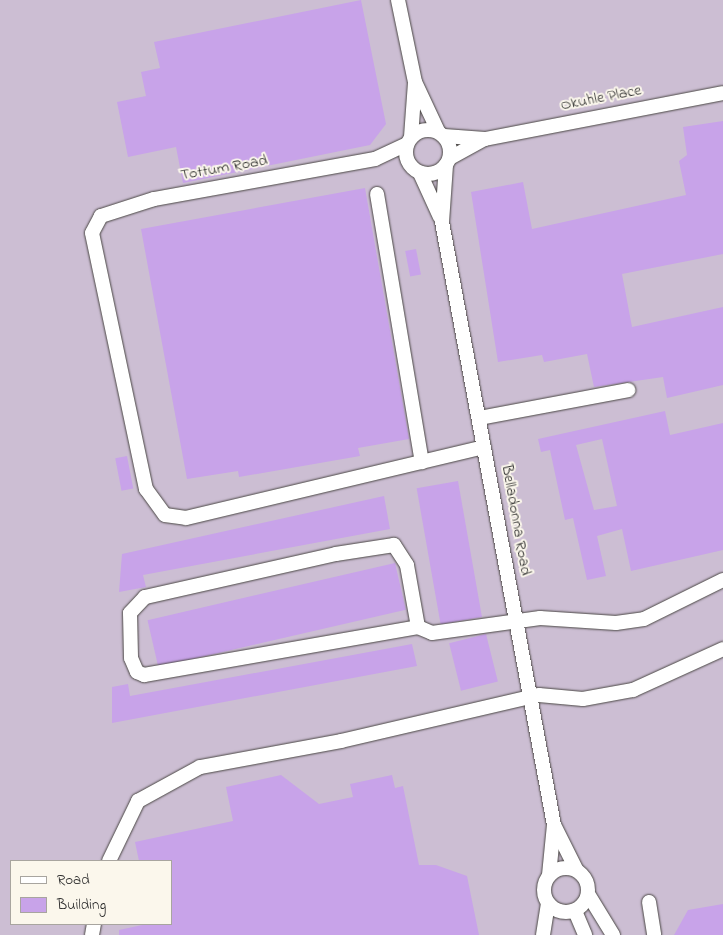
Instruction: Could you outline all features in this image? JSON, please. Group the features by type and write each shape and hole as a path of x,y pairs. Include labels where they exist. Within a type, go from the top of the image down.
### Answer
{"street":[{"name":"Belladonna Road","path":"398,0 415,82 441,134 448,161 442,222 554,825 576,869 586,880 588,894 613,935"},
{"name":"Belladonna Road","path":"415,82 409,141 414,169 442,222"},
{"name":"Okuhle Place","path":"441,134 485,139 723,93"},
{"path":"409,141 423,130 441,134"},
{"name":"Okuhle Place","path":"448,161 485,139"},
{"name":"Tottum Road","path":"409,141 375,159 119,207 101,216 92,233 146,489 165,515 186,518 422,462"},
{"name":"Tottum Road","path":"375,159 414,169"},
{"path":"414,169 434,173 448,161"},
{"path":"376,194 422,462 484,447"},
{"path":"479,418 628,390"},
{"path":"418,627 407,566 394,545 150,595 136,603 130,613 131,658 137,672 152,674 418,627 432,633 516,621 644,619 723,580"},
{"path":"109,860 138,801 200,767 341,741 530,696 583,699 633,690 723,649"},
{"name":"Belladonna Road","path":"543,935 548,903 544,889 549,875 554,825"},
{"path":"549,875 561,868 576,869"},
{"path":"574,911 588,894"},
{"path":"649,902 654,935"},
{"path":"548,903 560,911 574,911"},
{"path":"574,911 585,935"}],"shaded area":[{"path":"0,0 723,0 723,935 0,935"}],"building":[{"path":"361,0 386,124 370,145 183,183 176,147 128,157 117,102 146,96 141,72 160,68 154,42"},
{"path":"723,121 723,254 622,274 632,327 723,307 723,385 667,398 663,377 594,387 587,354 544,362 542,355 498,362 471,192 523,182 532,229 686,195 679,161 687,155 683,127"},
{"path":"365,188 409,439 358,448 360,456 239,477 238,471 187,479 141,229"},
{"path":"416,249 421,275 410,277 405,251"},
{"path":"665,411 670,435 723,423 723,550 631,571 622,529 597,536 606,576 587,580 573,518 565,520 550,450 541,452 538,439","holes":["602,439 617,506 594,510 576,445"]},
{"path":"127,456 133,488 122,491 115,458"},
{"path":"458,481 482,617 441,624 417,488"},
{"path":"384,496 390,529 143,575 146,587 119,592 122,554"},
{"path":"395,563 406,610 158,667 148,620"},
{"path":"486,634 498,682 461,691 449,643"},
{"path":"412,644 417,666 112,723 112,687 128,684 130,696"},
{"path":"281,775 319,804 353,797 350,784 392,775 395,788 403,786 419,865 436,865 467,876 479,935 119,935 119,930 142,925 172,925 172,860 139,860 135,842 233,821 226,787"},
{"path":"723,904 723,935 674,935 688,910"}]}
